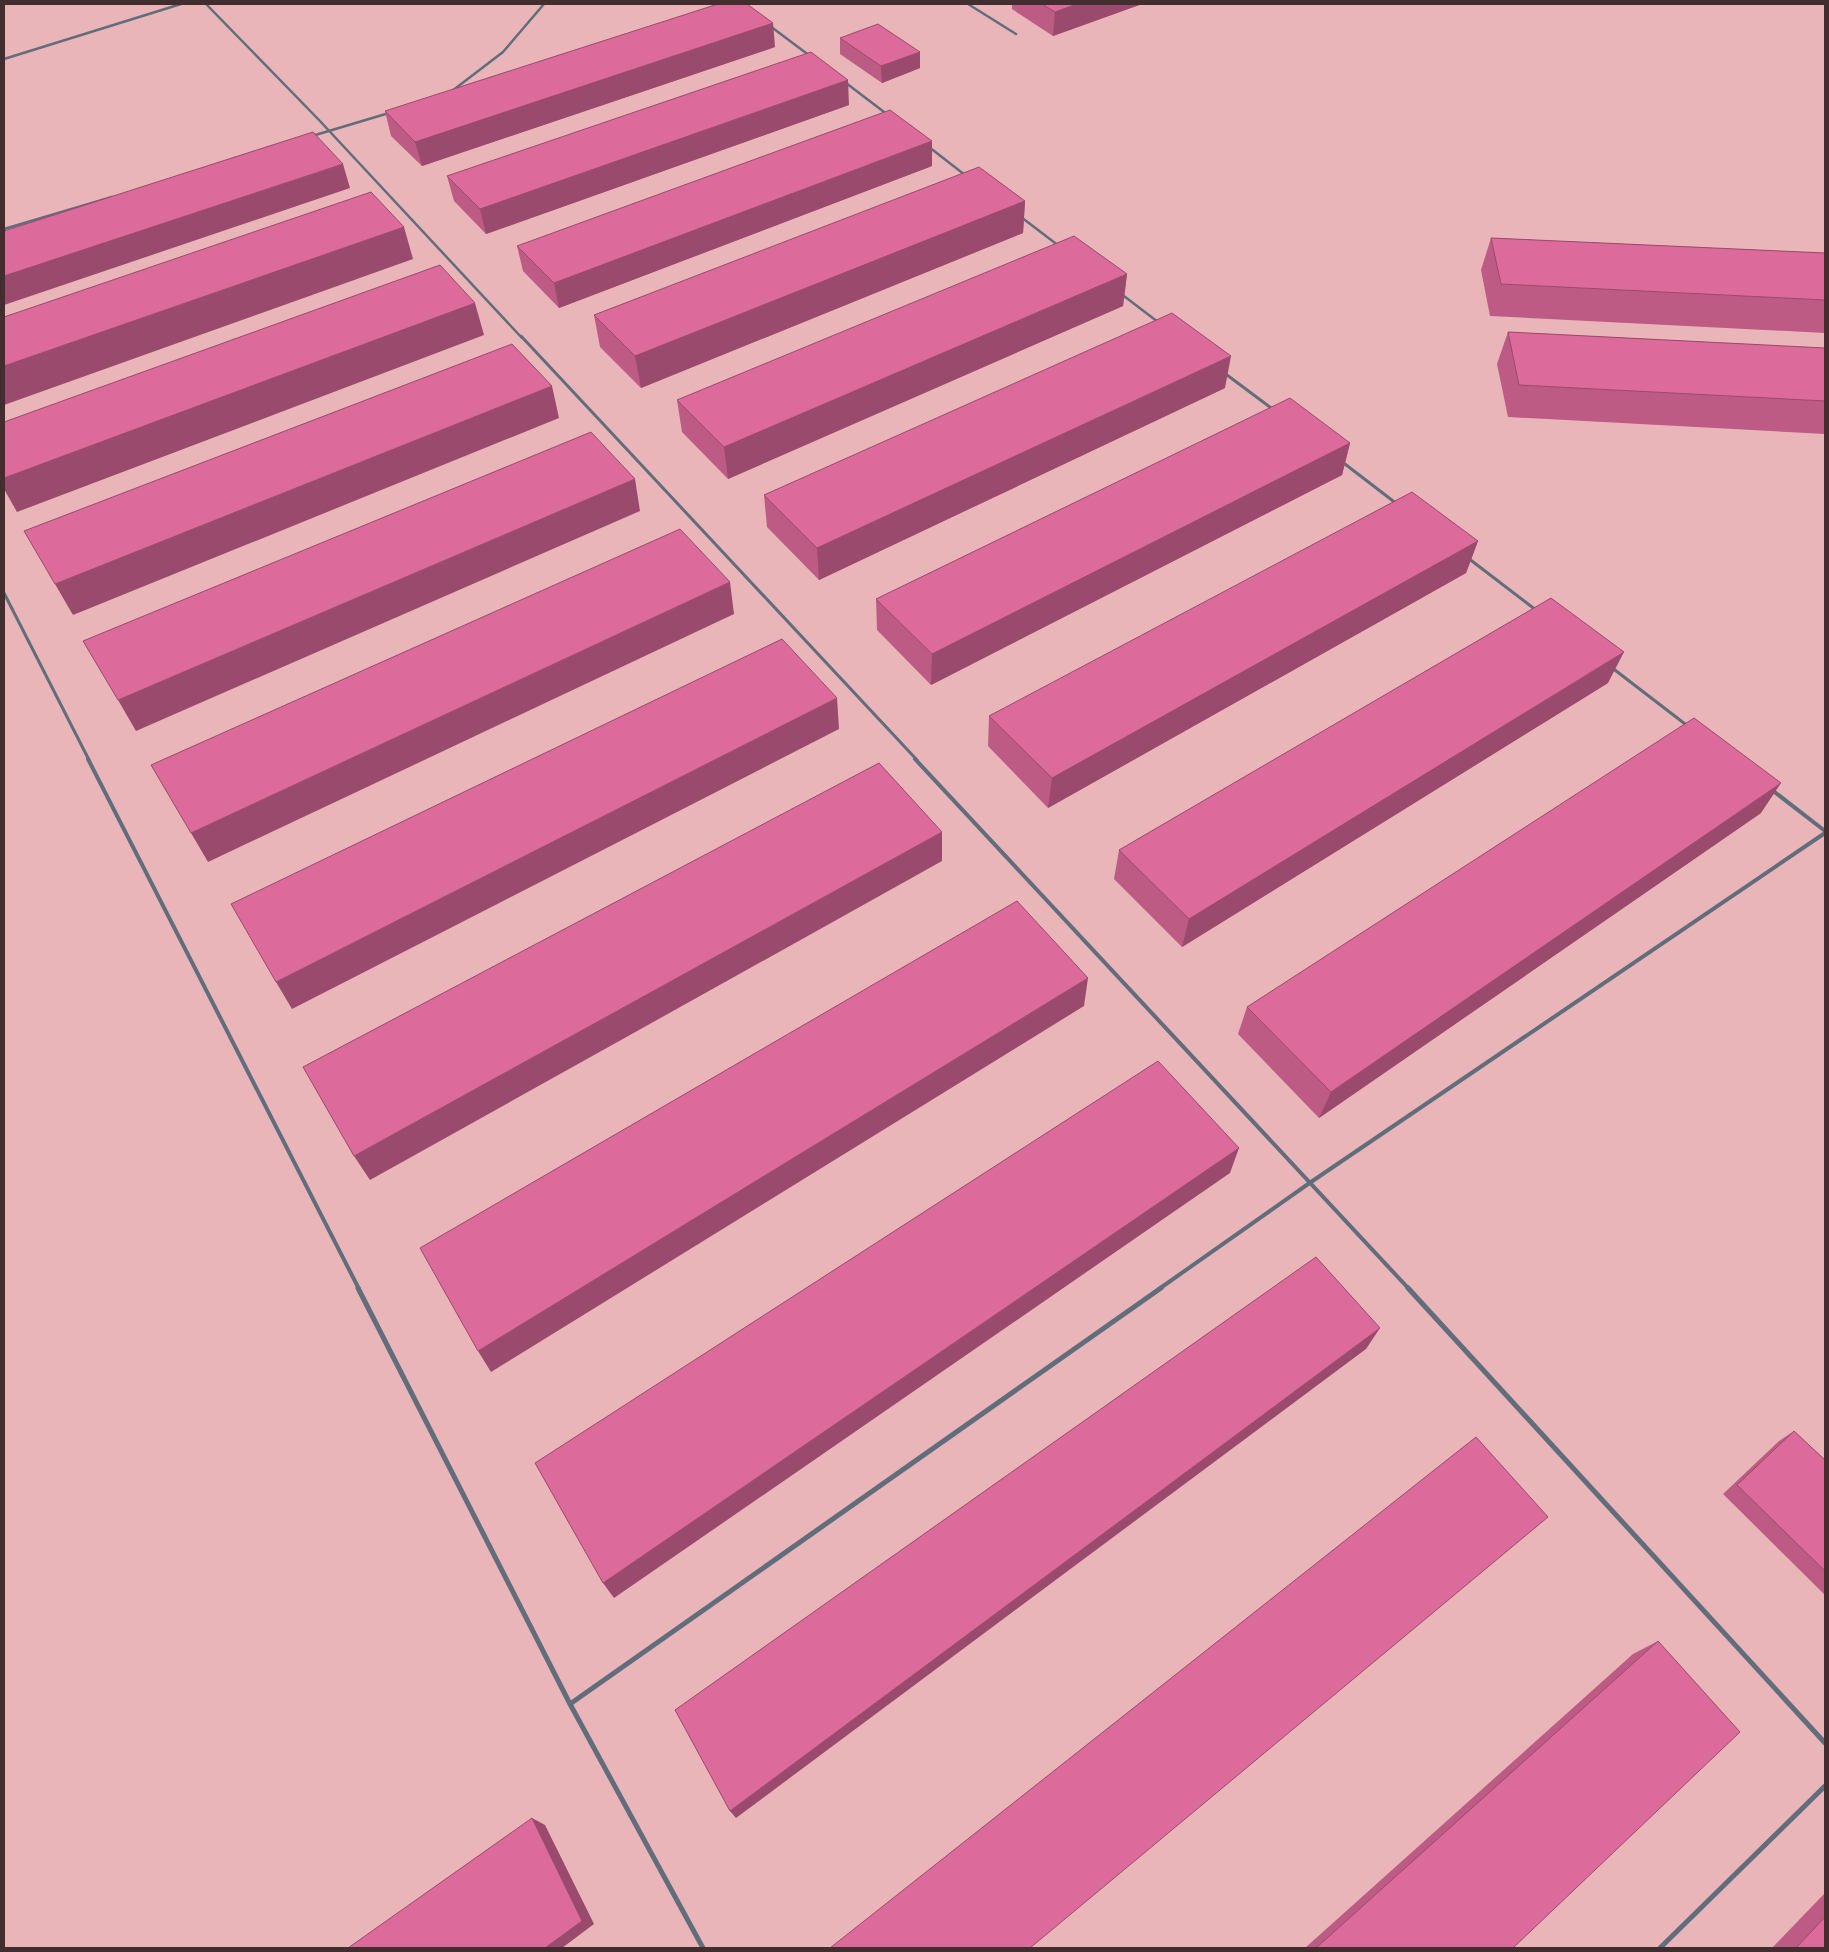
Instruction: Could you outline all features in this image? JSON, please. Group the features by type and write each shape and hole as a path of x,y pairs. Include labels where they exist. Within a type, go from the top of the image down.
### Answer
{"lane":[{"path":"4,59 181,4"},
{"path":"206,4 329,131 1312,1182 1825,1743"},
{"path":"456,93 446,96 503,52 544,4"},
{"path":"968,4 1016,34"},
{"path":"766,22 814,59"},
{"path":"845,83 893,119"},
{"path":"310,137 392,112"},
{"path":"924,143 972,179"},
{"path":"4,229 119,195"},
{"path":"1019,216 1066,252"},
{"path":"1114,288 1161,324"},
{"path":"1217,366 1280,415"},
{"path":"1335,457 1398,505"},
{"path":"1462,553 1541,614"},
{"path":"4,592 570,1704 704,1948"},
{"path":"1604,662 1691,728"},
{"path":"570,1704 1312,1182 1825,832 1770,789"},
{"path":"1660,1948 1825,1786"}],"building":[{"path":"718,4 747,4 773,23 415,142 385,111"},
{"path":"1042,4 1077,4 1055,12"},
{"path":"878,24 920,52 881,66 840,38"},
{"path":"811,52 848,80 480,209 447,176"},
{"path":"890,110 932,141 554,283 517,246"},
{"path":"313,132 343,164 4,276 4,231"},
{"path":"979,167 1025,201 635,356 594,315"},
{"path":"371,192 404,227 4,366 4,317"},
{"path":"1074,236 1127,274 724,447 677,400"},
{"path":"1491,238 1825,253 1825,300 1501,284"},
{"path":"440,265 475,303 4,478 4,422"},
{"path":"1172,313 1231,356 817,548 764,495"},
{"path":"1508,332 1825,348 1825,401 1519,385"},
{"path":"512,344 552,386 55,584 24,531"},
{"path":"1290,398 1350,443 932,654 876,599"},
{"path":"591,432 635,479 118,700 83,641"},
{"path":"1412,492 1478,541 1052,778 989,716"},
{"path":"680,529 730,582 191,833 151,765"},
{"path":"1551,598 1624,652 1189,919 1119,850"},
{"path":"782,639 837,698 276,982 231,904"},
{"path":"1694,718 1781,783 1331,1092 1247,1007"},
{"path":"879,763 942,832 354,1156 303,1067"},
{"path":"1017,901 1088,978 478,1351 420,1248"},
{"path":"1158,1061 1239,1148 603,1583 535,1463"},
{"path":"1316,1257 1380,1328 730,1811 675,1710"},
{"path":"1794,1431 1825,1460 1825,1571 1737,1485"},
{"path":"1476,1437 1548,1517 1030,1948 830,1948"},
{"path":"1658,1641 1740,1732 1513,1948 1316,1948"},
{"path":"532,1818 582,1921 545,1948 348,1948"},
{"path":"1825,1917 1825,1948 1796,1948"}]}
